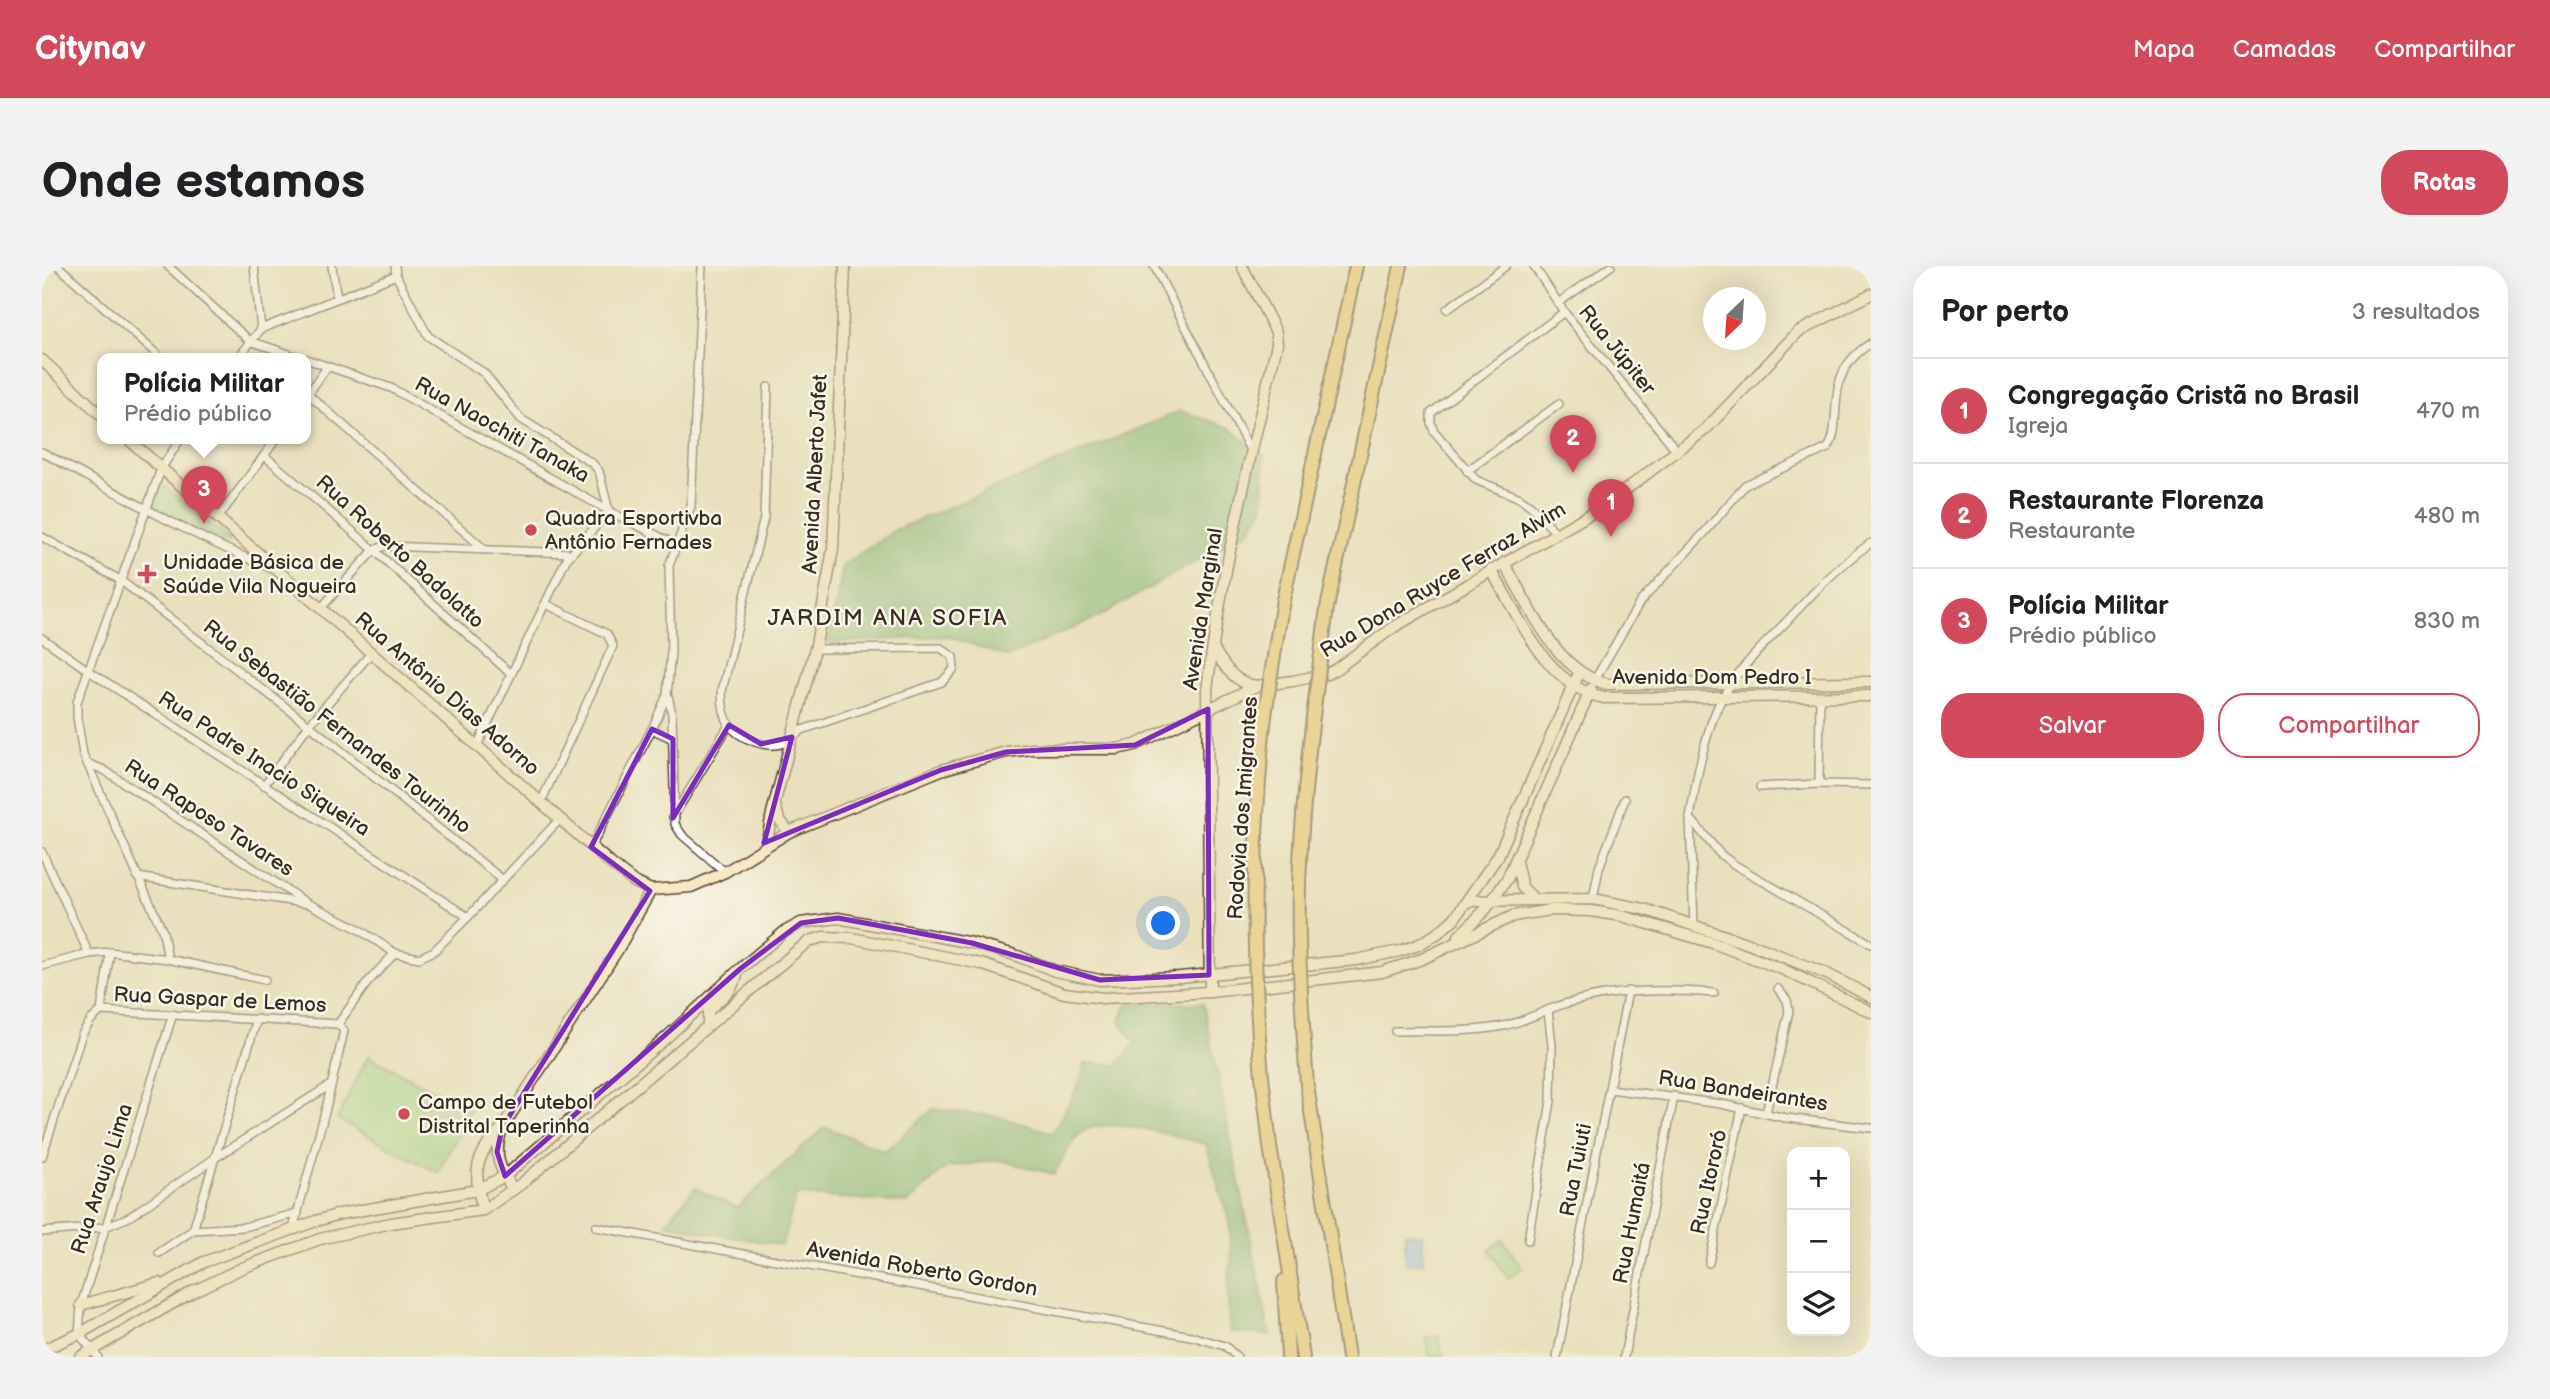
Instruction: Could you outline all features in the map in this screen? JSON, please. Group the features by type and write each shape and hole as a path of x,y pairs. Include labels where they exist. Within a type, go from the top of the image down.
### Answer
{"highway":[{"name":"Rodovia dos Imigrantes","path":"1303,1357 1262,1076 1254,988 1256,861 1263,733 1283,600 1356,266"},
{"path":"1348,1357 1307,1086 1301,990 1300,864 1310,739 1326,608 1401,266"},
{"path":"1279,1204 1288,1357"}],"main road":[{"name":"Avenida Alberto Jafet","path":"765,846 815,649 833,549 845,266"},
{"name":"Avenida Marginal","path":"1210,992 1207,690 1212,648 1251,453 1277,344 1276,332 1242,266"},
{"name":"Rua Dona Ruyce Ferraz Alvim","path":"651,890 691,887 724,872 789,832 940,770 1033,749 1117,749 1135,745 1256,686 1293,681 1336,670 1394,627 1604,506 1706,429 1798,332 1871,294"},
{"path":"42,360 97,410"},
{"name":"Rua Antônio Dias Adorno","path":"133,444 591,847 634,882 651,890"},
{"name":"Avenida Dom Pedro I","path":"1504,563 1558,653 1579,673 1594,681 1607,684 1871,682"},
{"name":"Avenida Dom Pedro I","path":"1491,570 1544,658 1573,686 1588,695 1604,698 1871,696"},
{"path":"1212,648 1233,677 1243,684 1256,686"},
{"path":"42,1350 79,1334 205,1262 340,1214 477,1190 505,1176 667,1037 740,969 793,927 819,919 838,918 972,943 1003,950 1074,976 1105,980 1209,975 1356,960 1418,945 1454,919 1498,856 1579,673"},
{"path":"1448,946 1473,924 1493,901 1516,860 1594,681"},
{"path":"775,804 779,819 789,832"},
{"path":"1516,860 1520,881 1534,898"},
{"path":"483,1210 477,1190 477,1170 486,1144 502,1128 617,951 651,890"},
{"path":"1469,901 1593,899 1644,909 1791,959 1871,997"},
{"path":"80,1357 96,1354 226,1275 309,1242 391,1223 483,1210 513,1190 799,949 810,941 823,937 852,938 981,964 1050,989 1082,997 1103,998 1210,992 1382,972 1413,963 1513,916 1551,910 1591,911 1622,916 1710,942 1782,969 1871,1012"},
{"path":"981,964 1004,964 1034,977 1039,974 1040,965"},
{"path":"708,1024 708,1011 730,990 740,969"},
{"path":"1050,989 1048,980 1053,976 1094,983 1105,980"},
{"path":"502,1128 496,1146 505,1176 513,1190"},
{"path":"453,1194 477,1170 489,1162 500,1162"},
{"path":"82,1305 173,1280"}],"street":[{"path":"58,266 155,353"},
{"path":"168,266 250,341"},
{"path":"254,266 261,329"},
{"path":"332,266 337,298"},
{"path":"591,847 667,695 671,652 668,580 671,557 691,506 702,266"},
{"path":"1154,266 1251,453"},
{"path":"1447,309 1506,266"},
{"name":"Rua Júpiter","path":"1534,266 1564,312 1678,452"},
{"path":"1558,303 1611,266"},
{"path":"242,353 261,329 396,270 428,336 484,373 521,419 592,463 599,471 609,511 572,553 561,570 477,746"},
{"path":"1557,534 1520,498 1476,480 1430,424 1431,414 1564,312"},
{"name":"Rua Naochiti Tanaka","path":"250,341 285,353"},
{"path":"1594,681 1640,602 1745,485 1828,448 1833,438 1841,373 1846,365 1871,343"},
{"name":"Rua Naochiti Tanaka","path":"311,362 391,388 609,511 676,545"},
{"path":"311,390 327,367"},
{"path":"768,387 764,517 722,691 724,714 729,725 761,744 783,743 802,730 942,682 953,673 954,664 950,653 941,648 815,649"},
{"path":"311,399 485,550"},
{"path":"1467,471 1559,404"},
{"path":"168,959 163,932 83,754 77,717 78,702 145,508 160,469 177,444"},
{"path":"218,518 273,444"},
{"path":"42,452 145,508 276,570"},
{"name":"Rua Roberto Badolatto","path":"265,456 511,674"},
{"name":"Rua Sebastião Fernandes Tourinho","path":"42,537 120,580 309,725 503,880"},
{"path":"1694,926 1690,818 1705,743 1723,697 1751,658 1828,578 1871,543"},
{"path":"229,549 246,544"},
{"path":"320,609 374,550 395,546 572,553"},
{"path":"541,802 613,646 607,634 546,604"},
{"name":"Rua Padre Inacio Siqueira","path":"42,638 468,917"},
{"path":"264,785 309,725 372,652"},
{"path":"667,695 672,714 673,817 682,835 724,872"},
{"path":"1819,784 1820,696"},
{"path":"673,817 729,725"},
{"path":"652,729 673,739"},
{"name":"Rua Raposo Tavares","path":"89,764 104,770 309,904"},
{"path":"1760,787 1871,785"},
{"path":"1593,899 1599,868 1625,799"},
{"path":"1690,818 1713,847 1735,865 1871,944"},
{"path":"137,877 309,904 355,928 394,953 411,957 427,956 468,917 560,819"},
{"path":"42,852 89,954"},
{"path":"42,966 89,954 110,952 168,959 265,980"},
{"name":"Rua Gaspar de Lemos","path":"42,1157 82,1034 101,1011 110,952"},
{"path":"293,1229 344,1031 338,1024 368,982 394,953"},
{"path":"1766,1113 1789,1011 1787,1000 1778,989"},
{"path":"1395,1031 1495,1028 1515,1024 1548,1010 1604,994 1629,990 1714,993"},
{"name":"Rua Tuiuti","path":"1557,1357 1629,990"},
{"path":"1528,1240 1552,1094 1552,1045 1548,1010"},
{"name":"Rua Gaspar de Lemos","path":"101,1011 338,1024"},
{"name":"Rua Araujo Lima","path":"79,1334 82,1305 173,1014"},
{"path":"193,1230 257,1019"},
{"path":"42,1232 105,1227 129,1217 215,1158 332,1084"},
{"name":"Rua Bandeirantes","path":"1609,1089 1674,1096 1786,1118 1871,1128"},
{"name":"Rua Humaitá","path":"1624,1357 1674,1096"},
{"name":"Rua Itororó","path":"1709,1263 1742,1108"},
{"path":"159,1253 193,1230 244,1227 298,1213"},
{"name":"Avenida Roberto Gordon","path":"596,1227 1191,1336 1225,1346 1237,1357"},
{"path":"79,1334 96,1354"}],"highlighted area":[{"path":"1208,709 1209,975 1100,980 972,943 838,918 801,923 740,969 505,1176 497,1152 502,1128 650,891 591,847 652,729 673,739 673,818 729,725 761,744 792,737 764,843 941,770 1006,752 1135,745"}],"green space":[{"path":"1180,411 1228,427 1264,455 1264,507 1249,531 1100,616 1008,657 948,636 829,643 843,565 897,529"},
{"path":"161,487 165,487 231,540 228,543 158,510 155,497"},
{"path":"1203,1003 1270,1335 1229,1332 1228,1289 1232,1252 1229,1221 1206,1144 1161,1132 1124,1126 1093,1127 1078,1136 1054,1174 999,1160 947,1167 908,1203 796,1195 782,1245 666,1223 695,1188 737,1208 825,1127 885,1151 933,1109 996,1116 1053,1133 1079,1084 1085,1063 1117,1065 1135,1044 1120,1021 1127,1004"},
{"name":"Campo de Futebol Distrital Taperinha","path":"368,1056 471,1110 438,1173 337,1119"},
{"path":"1503,1240 1522,1268 1508,1278 1489,1250"},
{"path":"1439,1336 1443,1357 1429,1357 1426,1338"}],"water":[{"path":"1405,1233 1423,1234 1423,1263 1405,1263"}],"place":[{"name":"Restaurante Florenza","path":"1573,473"},
{"name":"Polícia Militar","path":"204,524"},
{"name":"Quadra Esportivba Antônio Fernades","path":"531,530"},
{"name":"Congregação Cristã no Brasil","path":"1611,537"},
{"name":"Unidade Básica de Saúde Vila Nogueira","path":"147,574"},
{"name":"Campo de Futebol Distrital Taperinha","path":"404,1114"}],"district":[{"name":"JARDIM ANA SOFIA","path":"888,618"}]}
